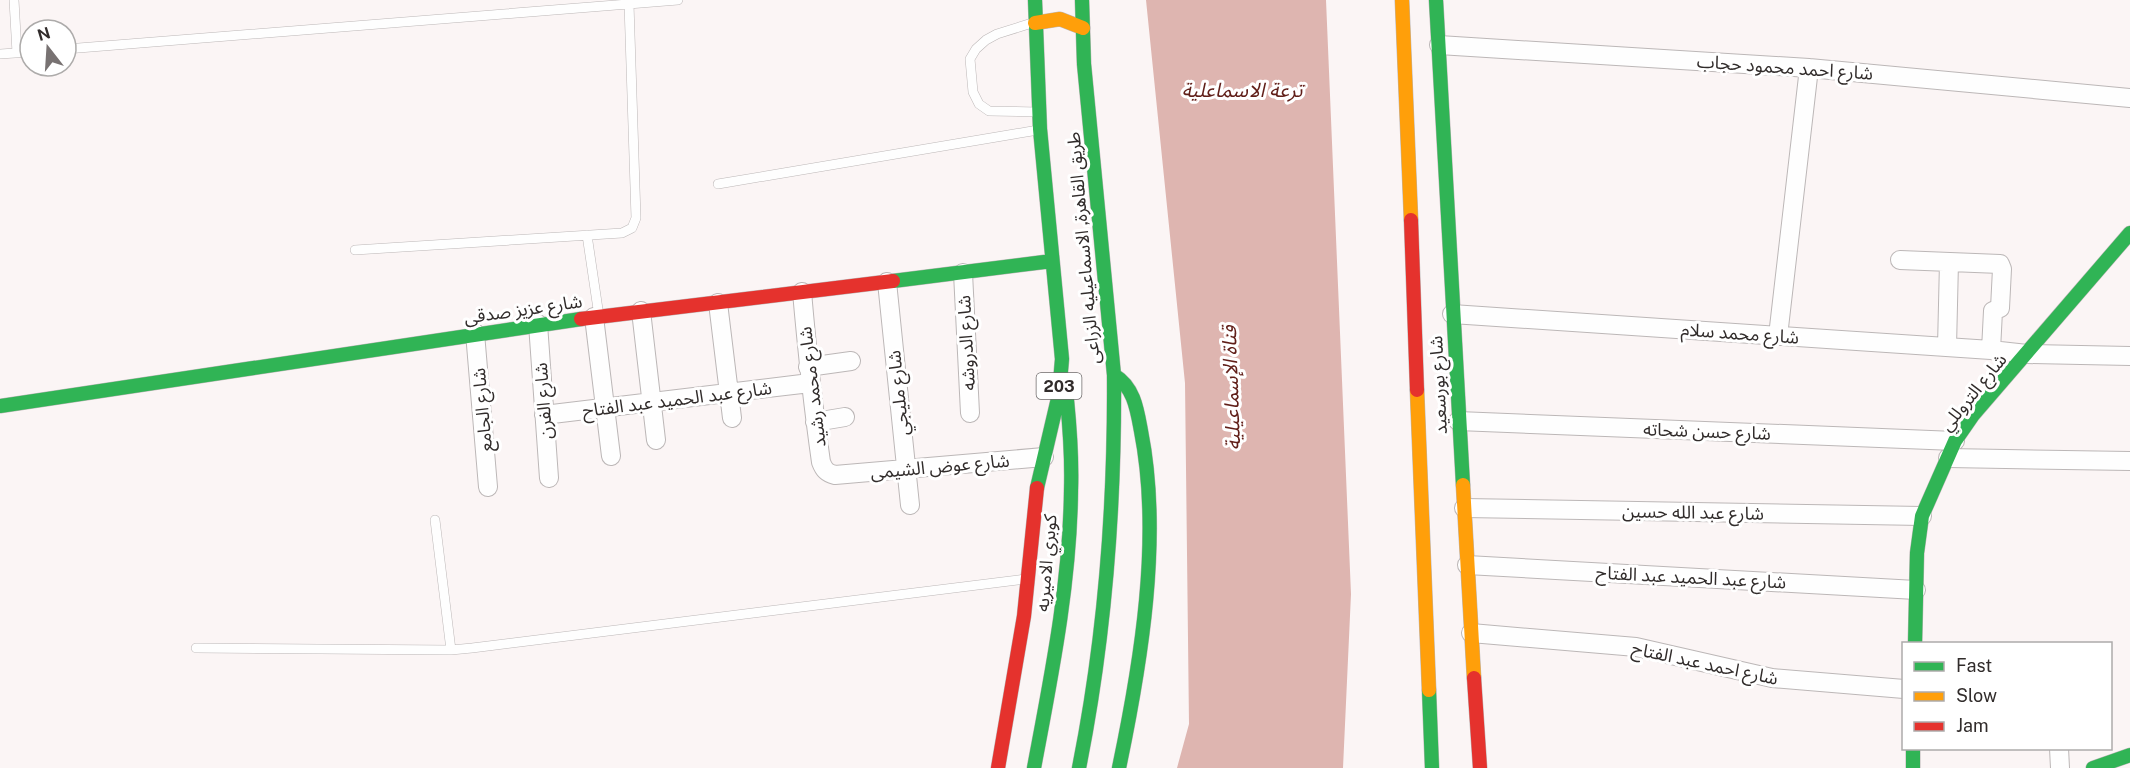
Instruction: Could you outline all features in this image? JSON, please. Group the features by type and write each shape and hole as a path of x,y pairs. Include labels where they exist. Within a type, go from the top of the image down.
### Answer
{"main road":[{"name":"طريق القاهرة, الاسماعيليه الزراعى","path":"998,768 1015,678 1038,483 1059,394 1062,359 1040,129 1035,0"},
{"name":"طريق القاهرة, الاسماعيليه الزراعى","path":"1082,0 1084,64 1113,375 1124,382 1134,398 1147,453 1150,500 1151,524 1144,612 1130,713 1119,768"},
{"name":"شارع بورسعيد","path":"1402,0 1432,768"},
{"name":"شارع بورسعيد","path":"1436,0 1458,421 1480,768"},
{"path":"1035,23 1059,19 1083,28"},
{"name":"شارع التروللي","path":"1915,642 1917,554 1922,516 1951,449 1973,415 2130,233"},
{"name":"شارع عزيز صدقى","path":"0,406 538,324 1052,261"},
{"name":"كوبري الاميريه","path":"1035,768 1054,658 1065,574 1071,459 1062,359"},
{"path":"1079,768 1105,619 1113,517 1113,375"},
{"path":"1912,768 1913,750"},
{"path":"2093,768 2130,755"}],"street":[{"name":"شارع احمد محمود حجاب","path":"1439,45 1809,68 2130,98"},
{"path":"1778,336 1809,68"},
{"path":"1900,260 2000,264 2002,269 2000,308 1993,311 1991,350"},
{"path":"1947,347 1949,262"},
{"name":"شارع الدروشه","path":"963,273 970,413"},
{"name":"شارع مليجي","path":"887,282 910,505"},
{"name":"شارع محمد رشيد","path":"802,292 815,422 824,469 836,475"},
{"path":"718,303 732,418"},
{"path":"641,311 656,440"},
{"name":"شارع محمد سلام","path":"1452,314 2027,354 2130,356"},
{"path":"597,317 611,456"},
{"name":"شارع الفرن","path":"538,324 549,478"},
{"name":"شارع الجامع","path":"475,333 488,487"},
{"name":"شارع عبد الحميد عبد الفتاح","path":"544,415 729,392 809,375 851,361"},
{"path":"815,422 845,417"},
{"name":"شارع حسن شحاته","path":"1458,421 2130,461"},
{"name":"شارع عوض الشيمى","path":"836,475 1044,457"},
{"name":"شارع عبد الله حسين","path":"1464,508 1922,516"},
{"name":"شارع عبد الحميد عبد الفتاح","path":"1467,565 1916,590"},
{"name":"شارع احمد عبد الفتاح","path":"1471,633 1636,646 1772,678 1902,688"},
{"path":"2059,750 2060,768"}],"lane":[{"path":"0,54 17,53 14,0"},
{"path":"78,48 678,0"},
{"path":"355,250 587,235 628,231 632,228 636,218 629,4"},
{"path":"1035,23 986,40 976,49 970,60 973,92 979,104 989,111 1039,111"},
{"path":"718,184 1040,129"},
{"path":"587,235 597,317"},
{"path":"435,520 451,650"},
{"path":"196,648 451,650 1028,579"}],"water":[{"name":"ترعة الاسماعلية","path":"1146,0 1326,0 1351,594 1343,768 1177,768 1189,724 1185,383"}],"traffic: fast":[{"path":"1035,0 1040,129 1062,359 1059,394 1037,488"},
{"path":"1079,768 1102,622 1110,524 1114,425 1114,375 1084,64 1082,0"},
{"path":"1436,0 1463,485"},
{"path":"1915,642 1917,553 1922,516 1955,441 1973,415 2130,233"},
{"path":"893,281 1052,261"},
{"path":"0,406 581,319"},
{"path":"1114,375 1126,386 1136,407 1147,472 1150,514 1149,557 1141,643 1119,768"},
{"path":"1034,768 1047,700 1067,561 1071,480 1067,400"},
{"path":"1429,690 1432,768"},
{"path":"1913,750 1913,768"},
{"path":"2093,768 2130,755"}],"traffic: slow":[{"path":"1402,0 1411,220"},
{"path":"1035,23 1060,19 1083,28"},
{"path":"1417,390 1429,690"},
{"path":"1463,485 1474,678"}],"traffic: jam":[{"path":"1411,220 1417,390"},
{"path":"581,319 893,281"},
{"path":"998,768 1024,616 1037,488"},
{"path":"1474,678 1480,768"}],"water label":[{"name":"قناة الإسماعيلية","path":"1231,388"}]}
